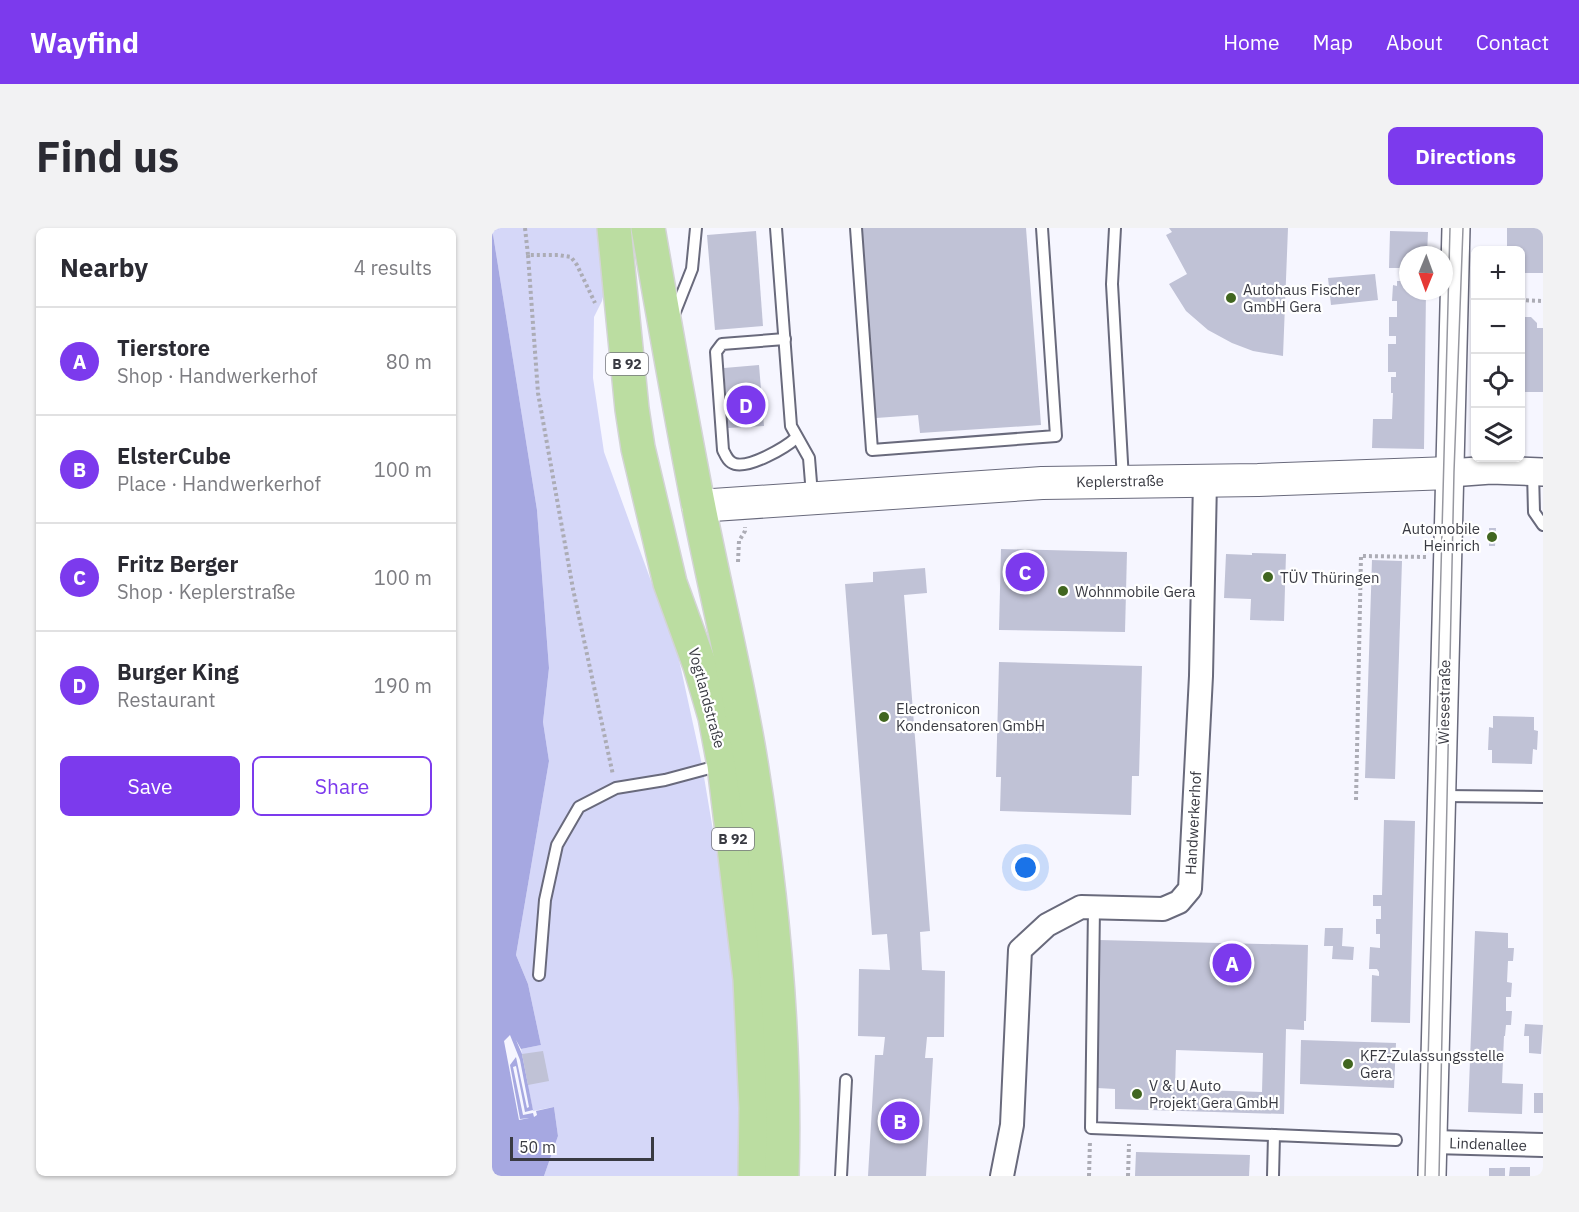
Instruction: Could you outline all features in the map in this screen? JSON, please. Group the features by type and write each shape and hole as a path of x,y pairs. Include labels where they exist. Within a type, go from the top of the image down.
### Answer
{"main road":[{"name":"Vogtlandstraße","path":"614,228 632,410 652,511 670,583 700,666 715,717 724,765 750,979 756,1108 755,1176"},
{"name":"Vogtlandstraße","path":"648,228 699,506 738,693 766,863 777,968 784,1122 782,1176"},
{"name":"Keplerstraße","path":"699,506 1031,483 1123,480 1205,481 1450,472"},
{"path":"652,511 699,506"}],"street":[{"name":"Wiesestraße","path":"1432,1176 1456,228"},
{"name":"Keplerstraße","path":"1450,472 1491,470 1538,472"},
{"name":"Handwerkerhof","path":"1002,1176 1012,1125 1020,950 1047,925 1081,907 1163,909 1179,902 1190,889 1201,676 1205,481"},
{"name":"Lindenallee","path":"1433,1142 1543,1145"}],"lane":[{"path":"666,334 692,269 696,228"},
{"path":"776,228 791,426 809,458 812,498"},
{"path":"856,228 872,450 1056,436 1042,228"},
{"path":"1114,228 1112,284 1123,480"},
{"path":"785,339 722,345 716,352 723,450 734,464 742,464 787,447 796,438"},
{"path":"1538,472 1534,512 1543,525"},
{"path":"538,975 545,900 558,845 579,807 616,788 665,780 724,765"},
{"path":"1442,796 1543,797"},
{"path":"1095,908 1086,1127 1396,1140"},
{"path":"841,1176 846,1080"},
{"path":"784,1122 791,1176"},
{"path":"1273,1176 1274,1135"}],"path":[{"path":"492,229 498,228"},
{"path":"525,228 538,393 573,589 616,788"},
{"path":"528,255 571,257 595,304"},
{"path":"1525,300 1543,301"},
{"path":"1356,800 1361,556 1448,558"},
{"path":"1086,1127 1089,1176"},
{"path":"1128,1176 1129,1144"}],"shaded area":[{"path":"492,228 602,228 605,288 602,301 594,317 593,378 604,452 678,655 702,765 722,884 737,1000 739,1176 544,1176 558,1136 554,1107 533,1111 521,1049 541,1045 528,984 516,955 549,761 543,722 549,668 537,510"}],"water":[{"path":"492,228 537,510 549,668 543,722 549,761 516,955 528,984 541,1045 521,1049 516,1040 522,1054 533,1110 525,1112 516,1066 513,1067 523,1115 533,1113 534,1117 537,1115 536,1111 554,1107 558,1136 544,1176 492,1176","holes":["510,1035 520,1060 529,1107 527,1108 516,1057 510,1065 520,1119 529,1118 519,1120 504,1041"]}],"building":[{"path":"862,228 1026,228 1041,425 920,433 918,415 876,418"},
{"name":"Autohaus Fischer GmbH Gera","path":"1169,228 1288,228 1283,356 1253,351 1232,343 1208,330 1186,311 1169,284 1187,274 1166,235 1172,232"},
{"path":"1507,228 1543,228 1543,273 1525,273 1525,246 1507,246"},
{"path":"756,231 763,326 715,330 707,235"},
{"path":"1390,231 1428,232 1427,246 1399,246 1399,268 1389,268"},
{"path":"1375,274 1378,300 1331,305 1328,278"},
{"path":"1397,281 1399,281 1399,300 1426,300 1424,449 1372,448 1373,419 1392,419 1391,377 1396,377 1396,372 1388,372 1388,344 1396,344 1396,336 1389,336 1389,317 1397,317 1397,301 1392,301 1393,285 1397,286"},
{"path":"1525,317 1531,317 1537,323 1537,328 1543,328 1543,392 1525,392"},
{"path":"759,365 764,426 728,428 724,368"},
{"name":"Automobile Heinrich","path":"1489,528 1496,528 1495,546 1489,546"},
{"name":"Wohnmobile Gera","path":"1001,549 1127,552 1125,632 999,630"},
{"name":"TÜV Thüringen","path":"1252,553 1286,554 1284,621 1250,620 1251,599 1224,598 1226,554 1252,555"},
{"path":"1372,560 1402,561 1395,779 1365,778"},
{"path":"925,568 927,593 904,595 930,931 920,932 922,970 945,971 944,1037 927,1037 925,1058 933,1058 926,1176 868,1176 875,1055 883,1055 885,1037 858,1036 859,969 890,970 887,934 872,935 845,584 873,582 873,572"},
{"path":"999,662 1142,666 1139,776 1132,776 1131,815 1000,811 1001,777 996,777"},
{"path":"1493,716 1534,717 1534,730 1538,731 1537,750 1533,749 1532,764 1492,763 1492,750 1488,750 1489,727 1493,728"},
{"path":"1384,820 1415,821 1410,1023 1371,1022 1372,975 1379,976 1379,972 1377,969 1369,969 1370,947 1380,948 1380,934 1376,934 1376,919 1381,919 1381,906 1373,906 1373,895 1382,895"},
{"path":"1325,928 1343,928 1342,946 1354,947 1353,960 1332,959 1333,946 1324,946"},
{"path":"1475,931 1508,933 1508,948 1514,948 1513,961 1508,961 1507,982 1512,983 1511,997 1506,997 1506,1011 1512,1011 1511,1025 1506,1025 1504,1036 1502,1083 1523,1084 1522,1114 1468,1112"},
{"path":"1099,940 1308,945 1304,1030 1286,1029 1284,1114 1115,1109 1115,1089 1097,1088","holes":["1176,1050 1263,1053 1262,1092 1175,1089"]},
{"path":"1525,1024 1543,1025 1541,1054 1529,1053 1529,1036 1524,1036"},
{"name":"KFZ-Zulassungsstelle Gera","path":"1301,1040 1396,1043 1394,1088 1300,1084"},
{"path":"543,1051 549,1081 528,1085 522,1054"},
{"path":"1534,1093 1543,1093 1543,1113 1534,1113"},
{"path":"1136,1152 1250,1155 1249,1176 1135,1176"},
{"path":"1510,1167 1530,1167 1530,1176 1509,1176"},
{"path":"1489,1168 1505,1168 1505,1176 1489,1176"}],"tram line":[{"path":"1425,1176 1450,228"},
{"path":"1439,1176 1454,472 1463,228"}],"place":[{"name":"Autohaus Fischer GmbH Gera","path":"1231,298"},
{"name":"Burger King","path":"746,405"},
{"name":"Automobile Heinrich","path":"1492,537"},
{"name":"Fritz Berger","path":"1025,572"},
{"name":"TÜV Thüringen","path":"1268,577"},
{"name":"Wohnmobile Gera","path":"1063,591"},
{"name":"Electronicon Kondensatoren GmbH","path":"884,717"},
{"name":"Tierstore","path":"1232,963"},
{"name":"KFZ-Zulassungsstelle Gera","path":"1348,1064"},
{"name":"V & U Auto Projekt Gera GmbH","path":"1137,1094"},
{"name":"ElsterCube","path":"900,1121"}]}
